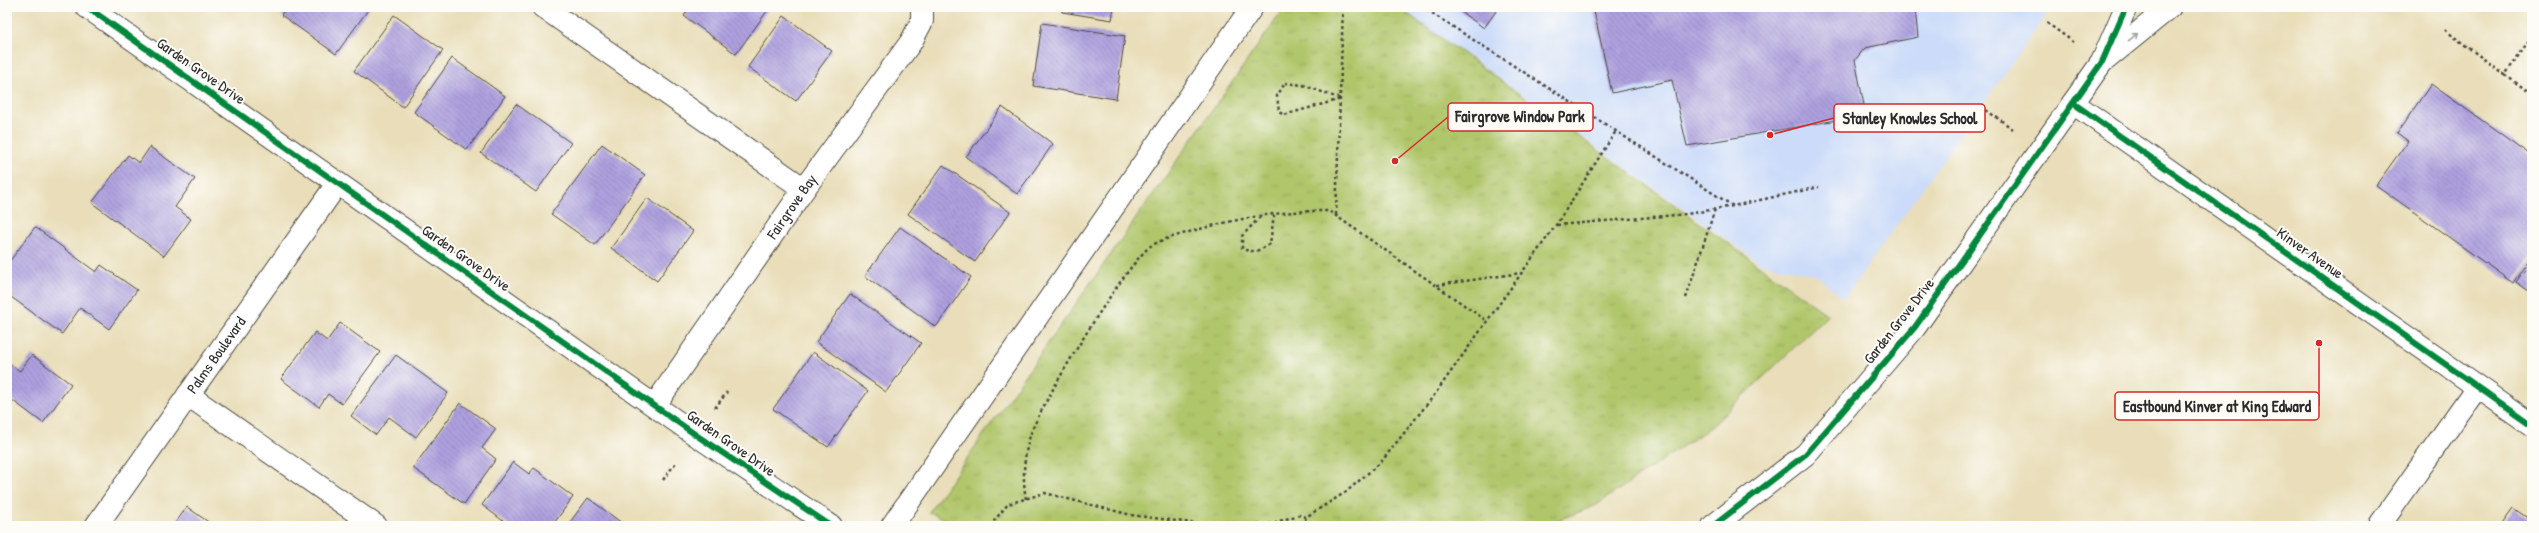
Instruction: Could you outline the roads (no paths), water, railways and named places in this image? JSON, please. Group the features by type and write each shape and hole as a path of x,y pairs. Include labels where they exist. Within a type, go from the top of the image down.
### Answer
{"street":[{"name":"Garden Grove Drive","path":"87,7 337,184 832,526"},
{"path":"543,7 804,189"},
{"name":"Fairgrove Bay","path":"655,405 804,189 911,42 922,21 922,7"},
{"path":"892,526 1252,7"},
{"path":"2102,62 2126,7"},
{"path":"2102,62 2170,7"},
{"name":"Garden Grove Drive","path":"1713,526 1806,454 1915,327 2102,62"},
{"name":"Kinver Avenue","path":"2073,103 2532,425"},
{"name":"Palms Boulevard","path":"96,526 337,184"},
{"path":"2379,526 2477,386"},
{"path":"188,395 376,526"}],"place":[{"name":"Stanley Knowles School","path":"1770,135"},
{"name":"Fairgrove Window Park","path":"1395,161"},
{"name":"Eastbound Kinver at King Edward","path":"2319,343"}]}
